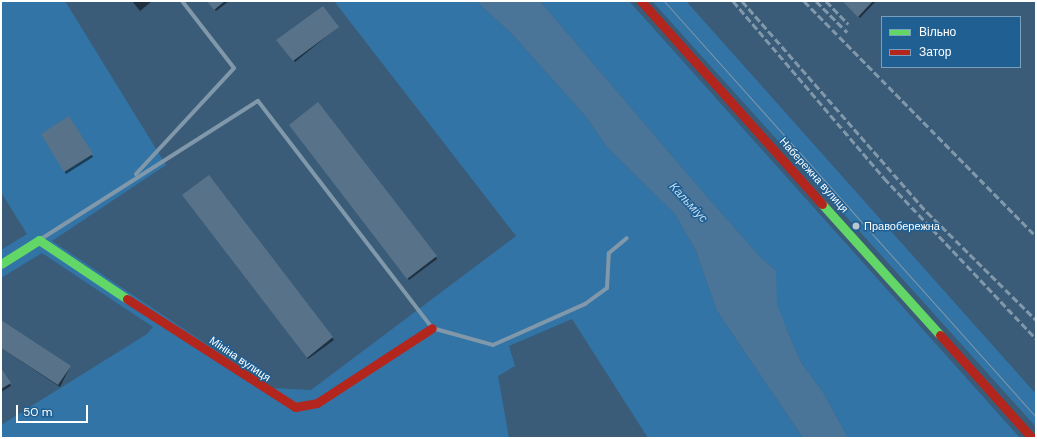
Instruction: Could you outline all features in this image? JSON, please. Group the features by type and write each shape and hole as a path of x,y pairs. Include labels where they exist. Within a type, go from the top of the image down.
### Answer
{"main road":[{"name":"Набережна вулиця","path":"641,1 1032,438"},
{"path":"1,264 39,240"},
{"name":"Мініна вулиця","path":"39,240 295,407 316,403 432,328"}],"lane":[{"path":"132,178 234,68 182,1"},
{"path":"39,240 132,178 258,101 432,328 494,344 585,304 607,288 609,253 627,238"}],"shaded area":[{"path":"1,1 65,1 166,165 52,241 272,388 311,390 516,236 334,1 476,1 512,34 587,118 607,147 675,214 696,251 717,311 803,438 648,438 572,319 509,346 515,366 498,376 509,438 1,438 1,425 147,334 153,327 42,253 1,278 1,250 27,234 1,192"},
{"path":"540,1 629,1 1020,438 848,438 823,392 802,364 787,330 776,304 776,270 762,259 696,184"},
{"path":"652,1 686,1 1036,394 1036,427"}],"water":[{"name":"Кальміус","path":"476,1 540,1 696,184 762,259 776,270 777,304 787,330 802,364 823,392 848,438 803,438 717,311 696,251 675,214 607,147 587,118 512,34"}],"building":[{"path":"207,1 225,1 214,10"},
{"path":"842,1 873,1 858,17"},
{"path":"323,6 339,27 293,61 276,40"},
{"path":"318,102 437,256 407,279 289,125"},
{"path":"69,116 93,154 64,172 41,134"},
{"path":"209,175 333,337 307,358 182,195"},
{"path":"1,320 71,366 58,385 1,348"},
{"path":"1,368 11,383 1,389"}],"tram line":[{"path":"664,1 1036,417"}],"railway":[{"path":"733,1 884,178 1036,339"},
{"path":"742,1 927,212 1036,320"},
{"path":"804,1 1036,236"},
{"path":"816,1 847,32"},
{"path":"826,1 848,24"}],"traffic: fast":[{"path":"822,204 940,335"},
{"path":"1,264 39,240 127,299"}],"traffic: jam":[{"path":"641,1 822,204"},
{"path":"127,299 295,407 317,403 432,328"},
{"path":"940,335 1032,438"}],"place":[{"name":"Правобережна","path":"856,226"}]}
